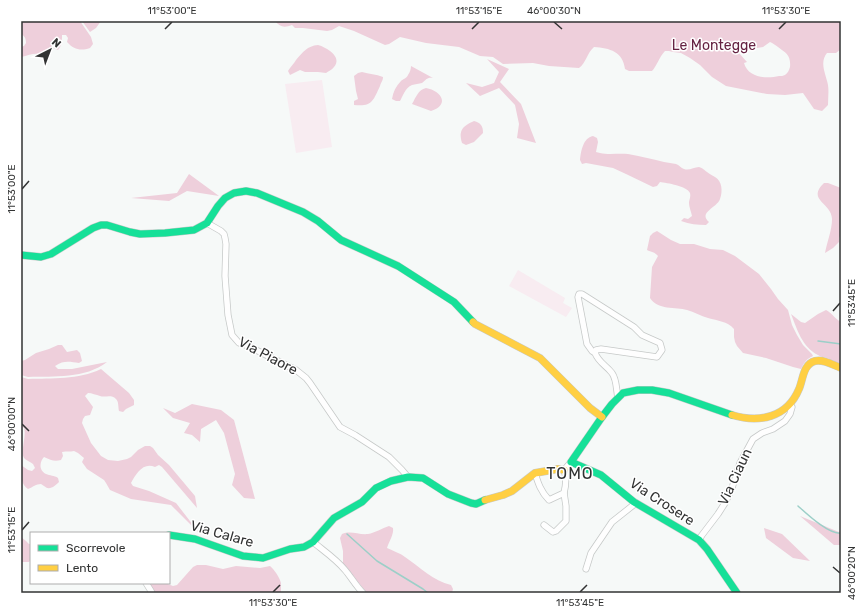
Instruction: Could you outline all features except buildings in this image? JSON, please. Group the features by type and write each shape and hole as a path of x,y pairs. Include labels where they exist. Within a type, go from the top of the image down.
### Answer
{"street":[{"path":"21,255 40,257 51,254 93,228 101,225 111,226 140,234 194,230 207,223 225,198 234,193 246,191 257,193 303,212 318,221 341,240 398,266 448,298 454,302 475,324 540,358 590,408 602,417"},
{"name":"Via Piaore","path":"207,223 220,230 225,238 225,276 228,316 232,335 235,340 302,374 310,383 340,427 389,457 408,477"},
{"path":"595,353 596,350 601,349 657,357 662,350 660,343 642,335 634,327 582,294 579,294 578,297 587,344 601,363 613,374 616,381 616,392 618,398"},
{"path":"564,470 602,417 623,393 638,390 652,390 669,393 720,412 738,417 761,419 780,413 790,405 799,390 806,367 814,361 825,361 841,368"},
{"name":"Via Ciaun","path":"699,540 725,502 732,488 740,463 754,440 762,433 785,421 790,414 792,407 790,405"},
{"name":"Via Crosere","path":"571,462 601,474 636,503 699,540"},
{"path":"363,593 345,570 313,542 334,518 362,502 376,488 391,481 408,477 423,478 448,494 476,504 489,498 503,495 512,491 535,473 558,469 564,470"},
{"path":"544,525 553,532 566,521 564,493 566,476 564,470"},
{"path":"535,473 538,484 549,500 564,493"},
{"path":"586,569 591,553 612,522 636,503"},
{"name":"Via Calare","path":"170,535 194,539 236,554 263,558 290,549 304,547 313,542"},
{"path":"699,540 707,549 737,593"},
{"path":"147,584 152,593"}],"shaded area":[{"path":"322,80 332,147 296,153 285,84"},
{"path":"518,270 565,298 563,303 572,308 566,317 509,286"}],"green space":[{"path":"21,21 80,21 91,37 93,44 90,48 78,49 72,47 67,42 68,38 66,35 62,35 62,43 58,50 50,47 44,55 35,54 21,57 21,47 24,46 26,40 21,34"},
{"path":"82,21 101,21 96,28 90,32"},
{"name":"Le Montegge","path":"275,21 841,21 841,49 836,53 827,53 825,57 823,65 828,85 828,105 822,111 814,109 803,93 785,95 767,94 726,86 712,77 700,65 690,58 681,53 669,51 665,51 663,53 652,71 629,71 625,69 622,59 615,52 605,48 594,47 579,68 549,66 533,63 503,64 493,57 480,56 459,47 426,43 400,37 385,45 339,26 327,31 295,28 292,25 280,26","holes":["770,42 789,57 790,67 786,74 774,77 764,77 749,72 744,63 747,62 738,52 738,46 744,43 757,48 763,47"]},
{"path":"318,45 329,50 335,56 336,63 333,68 326,73 305,72 300,70 290,75 288,71 301,54 308,48"},
{"path":"487,59 509,69 500,82 521,104 536,143 517,138 519,124 515,105 499,88 480,96 466,83 482,87 494,83 499,72"},
{"path":"411,66 433,78 428,78 422,83 410,86 400,101 392,99 396,87 406,78"},
{"path":"362,72 383,77 383,80 376,96 371,102 365,105 354,105 354,101 358,99 354,76"},
{"path":"426,88 436,92 442,98 440,105 431,111 412,104 419,92"},
{"path":"474,121 481,125 483,128 483,133 474,142 466,145 462,143 461,139 462,129"},
{"path":"593,136 597,138 598,142 596,152 632,155 676,164 683,169 699,167 715,177 721,186 721,193 718,202 706,215 706,219 709,222 706,225 703,225 690,224 681,221 684,218 688,219 692,216 689,205 690,193 685,188 660,182 657,186 653,187 613,168 586,163 582,164 580,160 583,145 587,139"},
{"path":"189,174 219,196 187,191 169,201 131,198 177,193"},
{"path":"824,183 841,188 841,234 839,242 825,253 832,219 831,214 819,198 818,194 819,189"},
{"path":"657,231 680,244 694,244 710,249 723,250 735,256 759,274 788,310 792,325 797,335 803,345 813,356 806,361 801,369 766,358 743,353 735,342 734,329 728,324 687,310 657,305 653,302 650,298 652,267 658,256 647,250 650,236"},
{"path":"826,310 841,322 841,365 812,352 801,337 791,314 801,322 805,323"},
{"path":"62,345 67,352 77,350 80,353 82,361 79,363 61,363 55,366 58,369 72,369 107,362 89,371 69,376 28,377 21,375 21,361 36,353"},
{"path":"101,369 129,393 134,400 134,405 123,412 119,411 118,402 116,399 110,396 88,393 85,396 93,407 90,415 85,416 82,423 91,443 101,456 108,460 118,461 131,457 145,446 150,446 153,448 195,496 197,508 159,465 155,467 143,467 131,483 133,486 149,491 176,503 200,534 171,505 131,499 110,490 104,480 87,469 82,462 84,458 74,451 62,452 63,456 61,460 54,461 44,457 40,466 46,474 58,478 59,482 54,486 47,488 39,484 28,489 25,487 22,478 21,465 32,471 35,468 33,464 23,457 25,431 24,428 21,427 21,377 28,379 65,378 92,373"},
{"path":"192,404 221,410 234,420 255,499 244,498 232,485 235,474 224,433 216,420 201,429 200,442 192,435 184,433 190,423 173,418 163,408 175,413"},
{"path":"800,516 839,532 841,529 841,545 834,545"},
{"path":"389,526 393,528 393,531 387,548 399,553 432,577 451,585 453,589 452,593 367,593 343,564 343,551 340,538 342,534 345,533 368,534"},
{"path":"764,528 782,534 810,561 793,558 766,538"},
{"path":"21,537 30,544 30,560 29,562 21,562"},
{"path":"197,565 206,565 223,569 236,566 260,568 270,566 277,574 281,583 281,593 152,593 147,584 177,585 193,567"}],"waterway":[{"path":"818,341 841,344"},
{"path":"798,506 812,519 830,531 841,533"},
{"path":"347,534 377,561 428,593"}],"traffic: fast":[{"path":"21,255 41,257 51,254 93,228 101,225 107,225 140,234 194,230 207,223 225,198 234,193 246,191 257,193 303,212 318,221 341,240 398,266 454,302 473,322"},
{"path":"732,415 669,393 652,390 638,390 623,393 602,417 571,462 601,475 634,502 699,540 707,549 737,593"},
{"path":"170,535 195,539 243,556 263,558 290,549 304,547 313,542 334,518 362,502 376,488 391,481 408,477 423,478 448,494 471,503 476,504 485,500"}],"traffic: slow":[{"path":"473,322 540,358 590,408 602,417"},
{"path":"732,415 762,418 780,412 794,399 808,365 815,361 822,361 841,368"},
{"path":"485,500 512,491 535,473 558,469 564,470"}],"district":[{"name":"TOMO","path":"570,473"}]}
